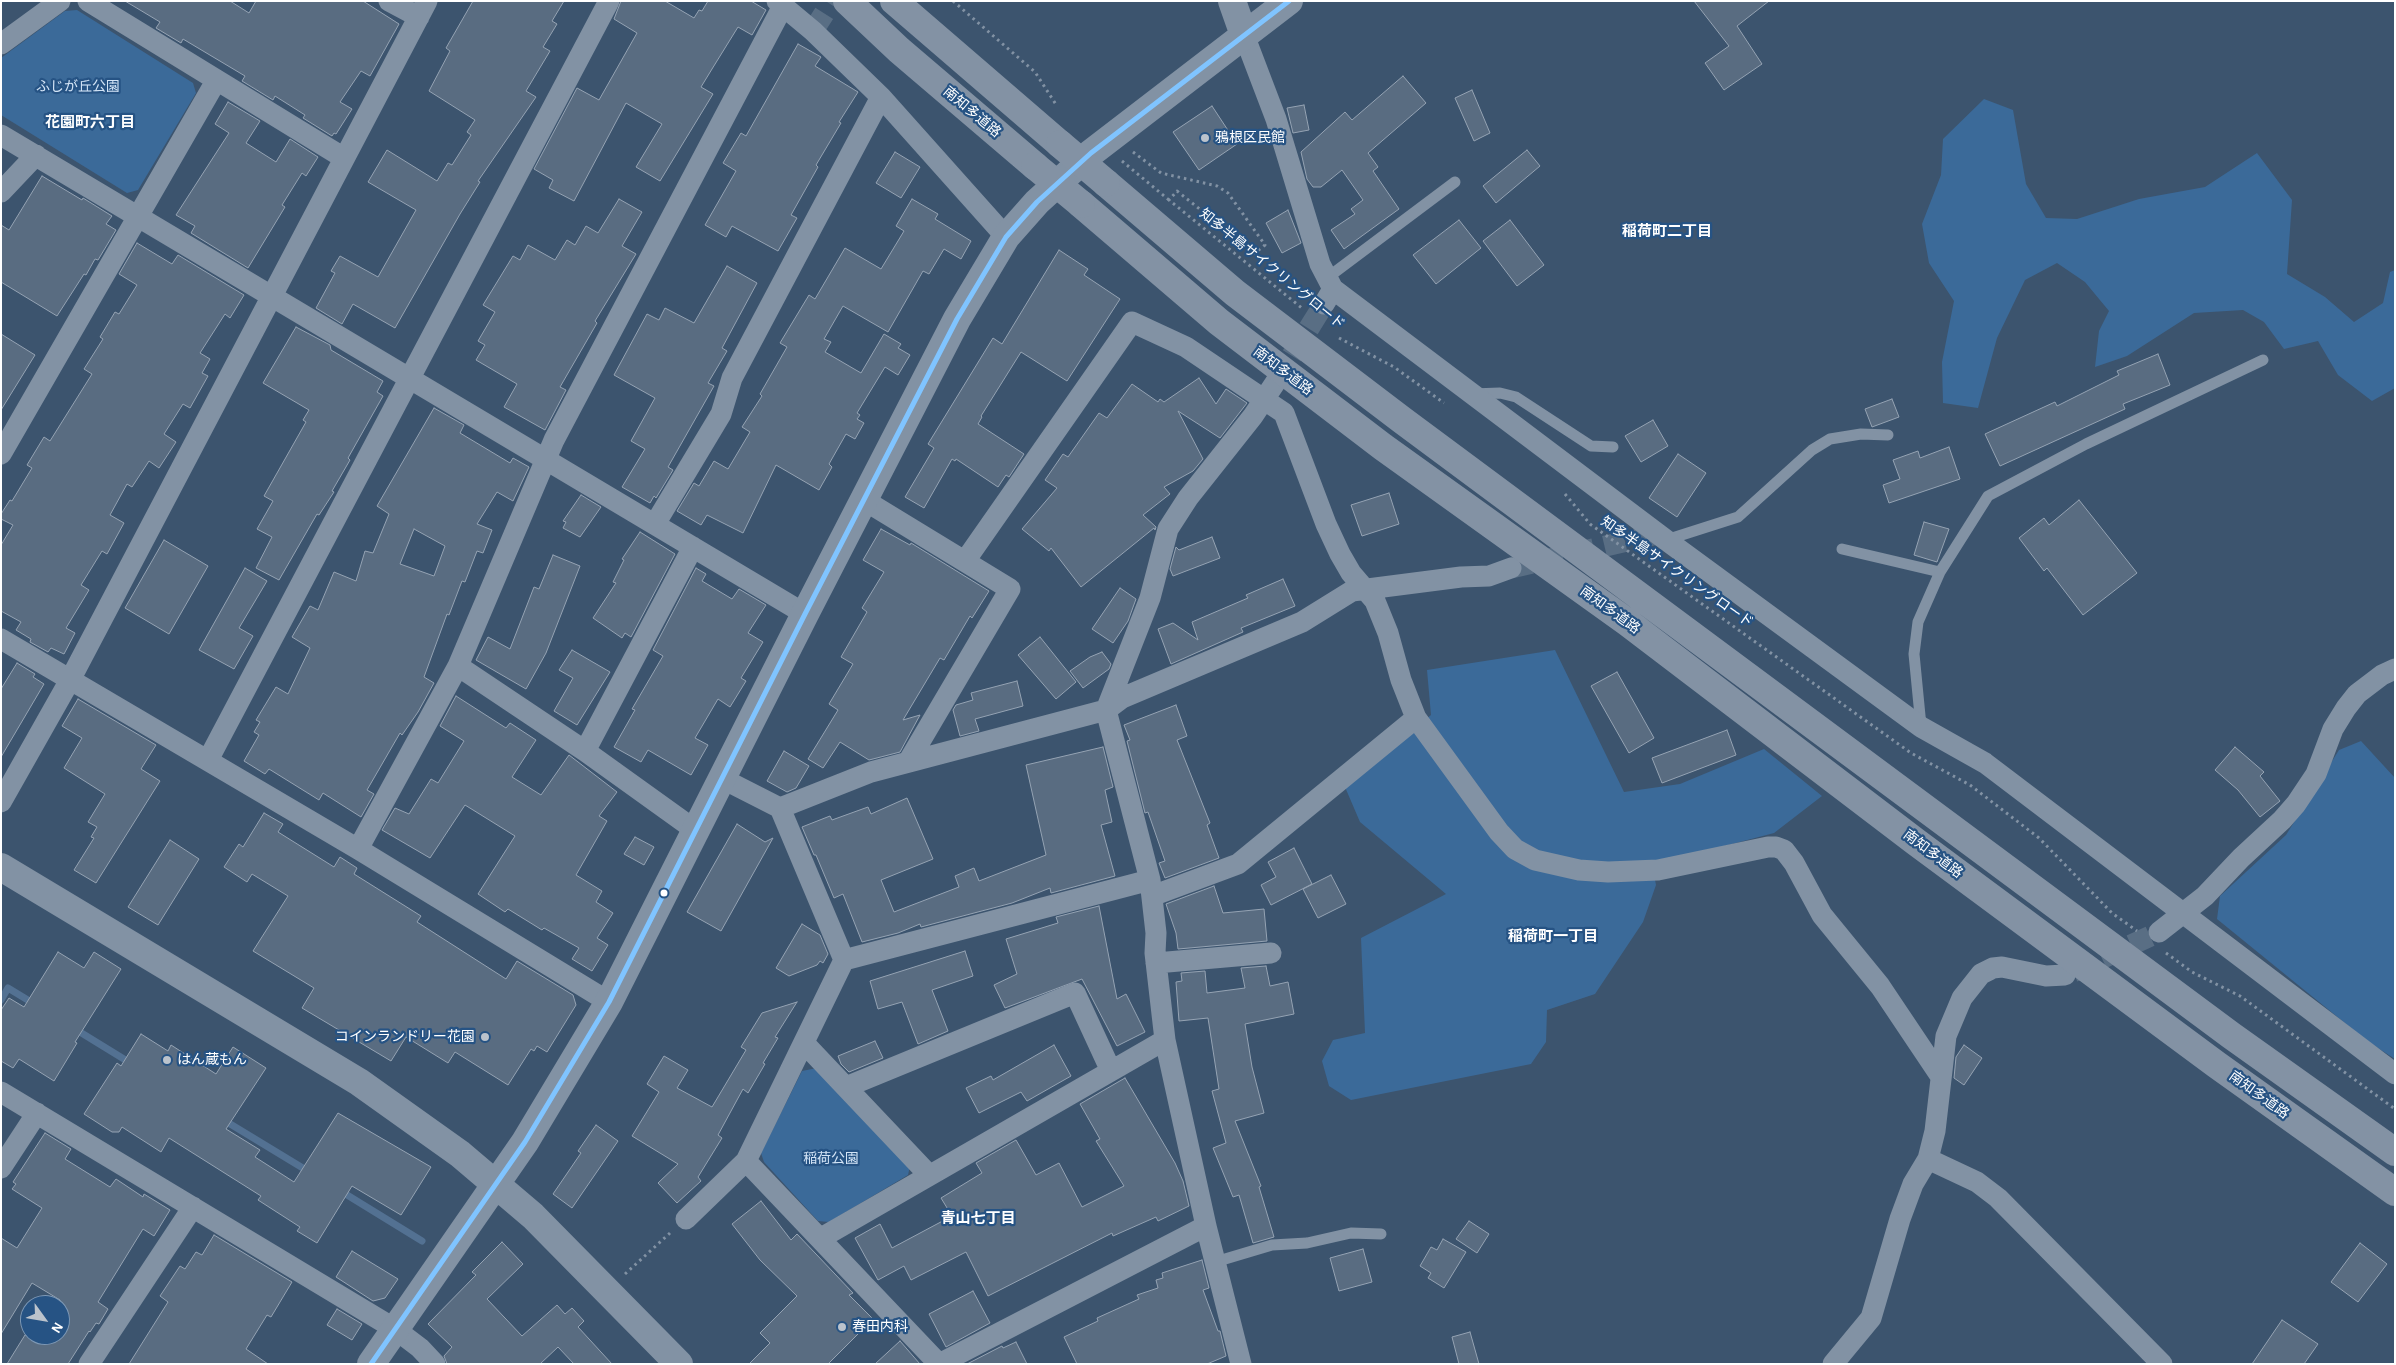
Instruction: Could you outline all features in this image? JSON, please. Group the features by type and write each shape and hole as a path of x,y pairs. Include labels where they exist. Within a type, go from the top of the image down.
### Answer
{"highway":[{"name":"南知多道路","path":"847,1 899,50 1219,322 1383,447 1627,622 1924,848 2217,1065 2395,1192"},
{"path":"894,1 1235,293 1402,420 2224,1030 2395,1152"}],"street":[{"path":"1,44 60,1"},
{"path":"88,1 344,158"},
{"path":"1,802 70,680 423,9 389,1"},
{"path":"208,760 609,1"},
{"path":"1232,1 1276,120 1320,264 1323,296 1471,394 1921,727 1985,763 2395,1074"},
{"path":"371,1364 525,1142 610,1002 695,830 723,779 805,614 957,319 1006,237 1037,202 1091,153 1289,1"},
{"path":"358,850 458,666 554,440 780,4 813,31 880,97 1006,237"},
{"path":"1,454 216,81"},
{"path":"655,524 721,414 732,378 880,97"},
{"path":"1,135 805,614"},
{"path":"1,192 36,156"},
{"path":"965,561 1132,322 1186,347 1270,391 1284,413 1340,554 1364,589 1376,602 1388,633 1401,680 1416,718 1499,832 1515,849 1535,860 1580,870 1639,872 1681,866 1768,847 1784,850 1794,863 1822,915 1880,986 1941,1077"},
{"path":"1241,1364 1206,1226 1165,1040 1156,963 1156,933 1151,888 1106,710 1150,598 1168,529 1188,498 1270,391"},
{"path":"864,500 1010,589 908,762"},
{"path":"585,751 693,547"},
{"path":"780,808 870,772 1106,710 1122,698 1302,622 1352,591 1461,577 1489,576 1511,568"},
{"path":"1,639 208,760 610,1002"},
{"path":"458,666 585,751 695,830"},
{"path":"2154,939 2204,896 2296,804 2316,774 2333,729 2346,708 2357,694 2382,675 2395,669"},
{"path":"844,960 1151,888 1238,864 1416,718"},
{"path":"686,1219 746,1161 844,960 780,808 723,779"},
{"path":"1,867 359,1082 460,1154 534,1216 679,1364"},
{"path":"1156,963 1271,953"},
{"path":"1833,1364 1871,1318 1900,1219 1913,1184 1928,1159 1935,1131 1946,1036 1952,1017 1971,983 1981,974 1993,968 2002,967 2046,976 2065,975"},
{"path":"846,1087 1075,994 1111,1071"},
{"path":"821,1238 1165,1040"},
{"path":"804,1043 929,1175"},
{"path":"1,1092 395,1329 420,1348 434,1364"},
{"path":"1,1168 37,1113"},
{"path":"1928,1159 1977,1182 1998,1198 2162,1364"},
{"path":"746,1161 939,1364 1206,1226"},
{"path":"89,1364 193,1207"}],"lane":[{"path":"1323,296 1455,182"},
{"path":"1921,727 1914,654 1918,622 1940,572 1988,496 2086,444 2263,360"},
{"path":"1471,394 1500,393 1516,397 1591,446 1613,447"},
{"path":"1666,540 1738,517 1812,450 1830,439 1861,434 1888,435"},
{"path":"1842,549 1940,572"},
{"path":"1215,1262 1272,1245 1307,1242 1351,1233 1381,1234"}],"path":[{"path":"953,1 1034,72 1058,108"},
{"path":"1128,148 1161,173 1217,186 1228,193 1265,245 1255,253 1177,191 1169,200"},
{"name":"知多半島サイクリングロード","path":"1119,158 1169,200 1323,296"},
{"name":"知多半島サイクリングロード","path":"1331,332 1394,366 1450,407"},
{"name":"知多半島サイクリングロード","path":"1560,488 1590,524 1911,753 1970,785 2039,838 2112,913 2154,939 2192,972 2240,996 2395,1108"},
{"path":"625,1275 686,1219"}],"green space":[{"name":"ふじが丘公園","path":"77,10 193,83 196,93 138,190 127,193 1,115 1,58 65,11"},
{"path":"1984,99 2013,110 2026,184 2046,218 2077,219 2139,199 2205,187 2257,153 2292,200 2287,274 2325,297 2354,322 2383,303 2390,272 2395,270 2395,388 2372,401 2338,375 2318,341 2284,349 2264,322 2243,310 2194,313 2127,356 2095,367 2099,331 2109,311 2085,282 2057,263 2025,280 1997,338 1978,408 1943,403 1942,362 1954,301 1929,263 1922,224 1941,175 1943,139"},
{"path":"1555,650 1624,792 1680,784 1764,749 1822,796 1774,833 1652,865 1656,885 1643,922 1595,994 1547,1010 1546,1042 1531,1064 1351,1100 1329,1086 1322,1061 1333,1040 1365,1033 1361,938 1446,894 1360,822 1345,787 1431,715 1427,670"},
{"path":"2361,741 2395,778 2395,1059 2367,1041 2217,919 2220,896 2286,835 2339,750"},
{"name":"稲荷公園","path":"817,1068 910,1166 908,1175 829,1222 818,1221 764,1162 761,1153 802,1071"}],"building":[{"path":"125,1 230,1 249,13 256,1 363,1 399,24 370,76 361,71 340,102 352,109 336,134 334,133 332,136 303,118 305,115 275,96 273,100 242,81 245,76 183,39 181,43 156,28 160,22"},
{"path":"473,1 564,1 552,21 557,24 543,47 550,51 526,91 536,97 478,181 480,182 395,328 353,304 342,324 316,308 335,273 331,271 340,256 378,277 416,210 368,182 387,150 437,181 448,163 452,165 471,135 467,132 475,120 429,91 450,51 446,48"},
{"path":"621,1 665,1 694,18 699,10 702,11 708,1 751,1 766,10 752,35 738,27 701,87 713,94 660,181 636,167 662,124 626,103 574,201 549,188 553,180 534,169 577,88 599,100 637,33 614,19"},
{"path":"1694,1 1769,1 1737,26 1762,64 1724,90 1705,63 1729,46"},
{"path":"798,44 821,57 815,66 858,92 839,122 841,123 816,165 818,167 791,215 797,218 778,251 732,226 726,237 705,225 736,171 723,163 741,133 746,136"},
{"path":"1403,76 1426,103 1368,153 1378,167 1373,171 1399,209 1344,249 1331,230 1355,214 1351,209 1363,200 1342,170 1321,187 1313,187 1307,179 1301,152 1345,112 1352,120"},
{"path":"1472,90 1490,133 1474,141 1455,98"},
{"path":"228,102 260,121 246,143 276,162 290,139 318,157 306,176 302,173 282,205 285,207 248,268 191,233 195,226 176,215 229,133 215,124"},
{"path":"1304,105 1309,130 1293,133 1287,108"},
{"name":"鴉根区民館","path":"1212,106 1237,144 1199,170 1173,132"},
{"path":"1527,150 1540,166 1496,203 1483,186"},
{"path":"895,152 920,167 901,198 876,183"},
{"path":"42,176 112,216 106,224 116,230 98,260 95,259 86,275 84,274 57,316 1,282 1,225 9,230"},
{"path":"619,199 642,212 622,246 636,254 595,321 597,323 560,387 566,390 545,430 504,407 517,384 476,360 485,345 478,341 495,312 483,305 513,256 520,260 528,245 555,260 567,240 575,245 586,226 598,233"},
{"path":"912,199 938,214 935,219 971,241 961,259 944,249 929,274 923,271 888,332 843,306 824,339 831,342 825,352 861,373 884,334 901,344 898,348 910,355 898,375 885,367 857,413 860,415 857,419 864,423 855,439 846,434 829,464 832,467 819,490 776,465 743,533 707,515 701,525 677,511 694,483 699,486 714,461 728,469 750,432 742,427 762,396 760,394 787,347 780,343 809,295 815,299 845,248 881,269 904,231 896,226"},
{"path":"1288,210 1301,243 1282,253 1266,223"},
{"path":"1459,220 1481,248 1436,284 1413,255"},
{"path":"1510,220 1544,265 1517,286 1483,241"},
{"path":"137,243 172,264 178,255 244,295 230,318 225,314 200,353 210,359 202,373 208,376 190,408 183,404 164,434 176,442 159,468 149,461 132,487 127,484 110,515 124,523 107,554 102,551 81,585 89,590 66,628 75,633 64,654 51,648 48,652 30,642 31,639 16,630 21,622 1,611 1,545 13,525 1,519 1,514 10,500 12,501 32,468 27,465 44,437 50,441 92,374 84,369 103,339 100,337 115,312 119,314 137,285 119,274"},
{"path":"1059,250 1088,269 1084,275 1120,299 1067,381 1021,352 981,416 978,424 1024,454 1009,477 1006,475 998,487 956,459 955,461 952,459 924,508 905,497 934,448 928,444 993,338 1002,344"},
{"path":"727,266 757,283 722,348 727,351 708,383 714,386 668,467 673,470 656,498 654,496 650,503 622,487 645,449 631,441 655,398 614,375 647,314 659,320 665,308 694,323"},
{"path":"296,327 330,345 331,350 383,381 377,392 383,396 348,458 350,460 332,491 334,492 319,515 317,514 279,580 256,568 272,537 257,529 273,501 264,496 306,422 303,420 309,410 263,383"},
{"path":"1,334 35,355 1,410"},
{"path":"2158,354 2170,385 2123,404 2125,409 2000,466 1985,434 2055,402 2057,406 2119,375 2117,371"},
{"path":"1199,378 1216,404 1226,389 1247,403 1220,438 1178,411 1203,459 1193,471 1164,487 1170,494 1143,515 1156,527 1155,530 1154,528 1081,587 1051,548 1049,551 1022,529 1057,488 1045,480 1063,454 1068,457 1099,413 1107,418 1132,384 1158,402 1160,399 1164,402"},
{"path":"1892,399 1899,417 1872,427 1865,409"},
{"path":"434,408 464,425 460,433 510,463 513,458 529,467 513,501 497,492 477,524 492,530 483,553 477,551 465,582 462,581 449,615 447,614 424,677 434,683 418,712 402,735 400,733 367,790 374,794 361,817 323,793 319,800 269,769 265,774 244,761 259,735 254,732 260,722 256,720 276,687 288,694 310,648 292,637 310,606 318,610 334,572 356,581 365,551 373,553 389,514 377,506","holes":["414,529 445,546 434,576 400,564"]},
{"path":"1653,420 1668,446 1641,462 1625,436"},
{"path":"1949,447 1960,479 1889,503 1883,485 1900,479 1893,460 1918,451 1920,458"},
{"path":"1678,454 1706,473 1677,517 1649,498"},
{"path":"1389,493 1399,524 1362,536 1351,505"},
{"path":"581,495 601,507 580,537 563,528 566,522 563,521"},
{"path":"2079,500 2137,573 2083,615 2047,568 2044,571 2019,538 2044,518 2049,525"},
{"path":"1924,522 1949,529 1937,562 1914,555"},
{"path":"881,529 910,545 911,543 989,591 972,618 970,616 944,660 940,658 903,720 920,715 900,752 869,760 840,742 823,768 808,759 838,710 829,704 853,664 841,657 867,612 862,608 884,572 863,560"},
{"path":"640,532 675,554 631,637 625,633 622,638 593,618 616,583 613,582 624,560 622,559"},
{"path":"1212,537 1220,558 1173,576 1170,569 1176,547 1179,550"},
{"path":"164,540 208,566 169,634 125,608"},
{"path":"553,555 580,566 546,653 526,689 476,660 488,637 510,649 534,587 539,589"},
{"path":"245,568 267,581 239,628 253,636 234,669 199,650"},
{"path":"696,568 706,574 702,581 732,599 739,589 766,605 748,633 763,642 741,678 746,681 730,707 718,699 695,738 708,745 691,775 648,750 641,762 614,747 635,710 632,709 663,656 653,650"},
{"path":"1283,579 1295,606 1241,628 1243,632 1171,664 1158,629 1173,623 1198,640 1192,622 1248,598 1246,595"},
{"path":"1120,588 1136,599 1128,621 1113,643 1092,629"},
{"path":"1040,637 1076,682 1056,699 1018,655"},
{"path":"572,650 610,672 577,725 554,711 573,678 559,670"},
{"path":"1102,652 1111,664 1109,669 1083,688 1070,671 1090,657"},
{"path":"17,663 35,674 33,677 44,684 1,757 1,689"},
{"path":"1617,672 1654,738 1629,753 1591,686"},
{"path":"1017,681 1023,706 975,719 979,731 960,736 953,710 956,705 973,700 971,693"},
{"path":"456,696 506,728 510,723 536,740 512,777 541,795 569,755 617,792 599,816 607,821 576,875 602,891 596,902 613,913 597,938 608,945 592,971 572,959 579,948 544,928 542,930 508,909 505,912 478,894 515,836 465,805 430,858 382,830 395,808 409,814 431,779 438,783 464,741 440,726"},
{"path":"78,699 156,745 141,769 160,781 96,883 74,870 94,838 91,837 97,827 88,822 105,794 64,768 82,738 62,726"},
{"path":"1176,705 1187,736 1177,740 1210,823 1207,825 1219,858 1165,878 1159,863 1165,861 1148,812 1145,813 1127,741 1130,740 1124,725"},
{"path":"1727,730 1736,755 1662,783 1652,758"},
{"path":"1103,747 1113,787 1105,790 1112,822 1101,825 1115,876 1051,893 1050,888 1012,903 921,927 920,924 898,933 862,942 843,894 834,898 802,827 830,816 832,820 868,807 871,814 907,798 933,859 881,880 894,912 959,887 955,876 974,868 979,881 1046,855 1026,765"},
{"path":"2235,747 2264,772 2260,776 2280,801 2260,817 2238,790 2215,770"},
{"path":"784,751 809,766 796,788 787,792 767,781"},
{"path":"264,813 283,824 278,832 334,867 340,857 357,868 354,874 421,916 417,922 506,979 517,961 573,995 576,1005 547,1052 537,1046 534,1051 531,1049 508,1085 455,1052 448,1063 406,1037 391,1061 302,1008 314,988 253,951 288,896 252,874 247,882 224,867 239,844 243,847"},
{"path":"737,824 765,842 773,838 721,931 687,912"},
{"path":"635,837 654,847 644,865 624,854"},
{"path":"170,840 199,859 158,925 128,907"},
{"path":"1294,848 1312,884 1271,905 1261,885 1276,877 1268,862"},
{"path":"1331,875 1346,904 1318,918 1303,889"},
{"path":"1214,886 1223,913 1264,909 1267,941 1178,949 1176,933 1166,904"},
{"path":"1099,906 1117,999 1126,994 1145,1032 1117,1046 1082,979 1005,1008 994,985 1017,974 1006,939 1058,923 1056,917"},
{"path":"802,924 820,935 828,954 823,963 820,961 817,965 789,976 776,968"},
{"path":"965,951 973,976 932,990 948,1031 918,1044 902,1002 878,1009 870,981"},
{"path":"58,952 84,968 94,952 121,969 75,1042 77,1043 54,1081 19,1059 13,1068 1,1061 1,1010 9,998 24,1007"},
{"path":"1266,966 1270,986 1288,982 1294,1014 1245,1024 1252,1067 1264,1113 1235,1121 1261,1186 1259,1187 1274,1237 1253,1243 1239,1195 1233,1197 1213,1148 1226,1143 1212,1091 1219,1089 1208,1018 1179,1021 1176,982 1182,981 1181,973 1205,971 1207,993 1245,988 1241,968"},
{"path":"797,1002 775,1037 778,1038 748,1093 743,1089 718,1135 722,1138 698,1177 701,1181 677,1203 658,1183 678,1164 632,1136 659,1092 647,1084 664,1056 688,1070 677,1088 712,1107 746,1050 741,1047 762,1013"},
{"path":"141,1034 168,1051 171,1045 216,1074 233,1047 266,1068 226,1129 260,1150 255,1157 294,1182 338,1113 431,1167 401,1215 352,1186 317,1243 297,1231 300,1227 258,1200 261,1196 169,1138 161,1152 122,1127 119,1132 112,1132 84,1114 117,1063 121,1066"},
{"path":"875,1041 883,1058 849,1072 841,1064 838,1056"},
{"path":"1054,1045 1071,1076 1027,1101 1021,1092 979,1113 966,1088 991,1076 993,1080"},
{"path":"1964,1045 1982,1058 1964,1085 1954,1078 1956,1057"},
{"path":"1125,1078 1175,1163 1183,1181 1189,1206 1158,1221 1156,1217 1113,1236 1112,1233 988,1296 966,1252 911,1280 904,1266 878,1280 855,1238 880,1224 892,1248 952,1216 941,1198 982,1173 976,1163 1016,1140 1036,1175 1059,1163 1082,1207 1124,1186 1096,1141 1100,1139 1080,1104"},
{"path":"596,1125 618,1141 572,1208 553,1194 581,1153 578,1151"},
{"path":"45,1133 71,1149 65,1159 110,1187 116,1179 143,1197 144,1194 170,1210 154,1236 143,1229 98,1302 108,1309 99,1324 96,1323 89,1331 68,1364 7,1364 20,1343 20,1345 70,1345 70,1295 52,1295 32,1283 25,1295 20,1295 20,1303 1,1334 1,1238 17,1248 42,1208 12,1189 16,1184 13,1182"},
{"path":"761,1201 791,1240 797,1234 853,1293 849,1295 873,1319 828,1364 749,1364 770,1343 760,1333 797,1296 760,1260 732,1224"},
{"path":"1469,1221 1489,1234 1477,1253 1456,1239"},
{"path":"214,1235 292,1282 271,1317 267,1315 246,1349 268,1364 129,1364 168,1302 160,1296 180,1266 185,1269 196,1252 202,1255"},
{"path":"1443,1239 1466,1252 1444,1288 1428,1278 1431,1273 1420,1266 1431,1247 1437,1250"},
{"path":"502,1242 523,1264 487,1299 522,1336 557,1305 565,1314 572,1308 584,1321 578,1327 612,1364 574,1364 558,1347 540,1364 447,1364 444,1356 452,1347 428,1324 476,1275 472,1272"},
{"path":"2360,1243 2387,1264 2358,1302 2331,1282"},
{"path":"1363,1249 1372,1282 1339,1291 1330,1258"},
{"path":"352,1251 398,1279 385,1298 373,1301 336,1277"},
{"path":"1202,1260 1209,1288 1203,1290 1218,1331 1220,1331 1226,1356 1207,1364 1077,1364 1064,1337 1098,1321 1097,1318 1139,1299 1137,1295 1158,1288 1156,1280 1163,1278 1162,1273"},
{"path":"973,1291 990,1323 946,1347 929,1314"},
{"path":"337,1309 362,1324 352,1340 327,1325"},
{"path":"2282,1320 2318,1344 2304,1364 2252,1364"},
{"path":"1470,1332 1479,1364 1459,1364 1452,1337"},
{"path":"900,1341 920,1364 875,1364"},
{"path":"1016,1342 1027,1364 967,1364 1002,1346 1003,1348"}],"waterway":[{"path":"1,1000 8,988 36,1005"},
{"path":"75,1029 132,1064"},
{"path":"222,1119 311,1173"},
{"path":"339,1190 422,1241"}],"tunnel":[{"path":"813,31 832,1"},
{"path":"1275,383 1324,304"},
{"path":"1511,568 1657,534"},
{"path":"2073,972 2159,932"}],"transit line":[{"path":"371,1364 525,1142 609,1002 805,614 957,319 1006,237 1037,202 1091,153 1289,1"}],"place":[{"name":"鴉根区民館","path":"1205,138"},
{"name":"コインランドリー花園","path":"485,1037"},
{"name":"はん蔵もん","path":"167,1060"},
{"name":"春田内科","path":"842,1327"}],"district":[{"name":"花園町六丁目","path":"90,122"},
{"name":"稲荷町二丁目","path":"1667,231"},
{"name":"稲荷町一丁目","path":"1553,936"},
{"name":"青山七丁目","path":"978,1218"}]}
